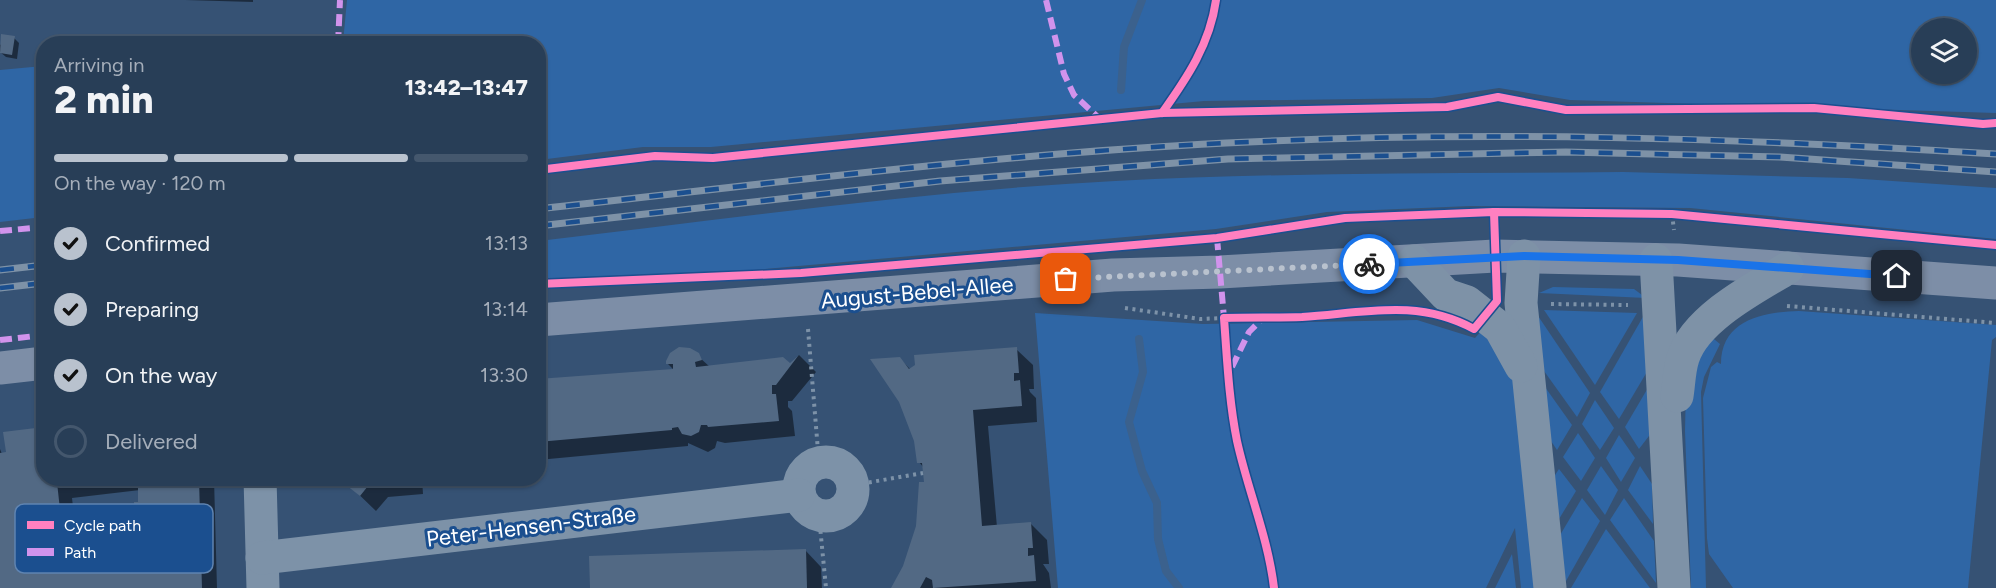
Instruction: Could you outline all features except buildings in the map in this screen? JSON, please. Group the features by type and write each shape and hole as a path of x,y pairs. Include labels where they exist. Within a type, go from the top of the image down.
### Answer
{"highway":[{"path":"1510,256 1521,303 1550,588"},
{"path":"1656,260 1674,588"},
{"path":"1414,261 1446,295 1467,302 1500,328 1528,381"},
{"path":"1668,454 1683,357 1707,321 1742,295 1788,268"}],"main road":[{"name":"August-Bebel-Allee","path":"546,319 806,302 1113,275 1220,272 1510,256 1656,260 1996,283"},
{"path":"0,368 36,364"}],"street":[{"path":"809,505 802,476 819,462 829,462 843,467 854,485"},
{"name":"Peter-Hensen-Straße","path":"262,573 809,505 842,512 852,499 854,485"},
{"path":"260,486 262,573"}],"path":[{"path":"1494,213 1510,256"},
{"path":"806,302 819,462"},
{"path":"1779,308 1788,305 1996,323"},
{"path":"1274,588 1266,542 1234,422 1224,318 1300,317 1404,309 1421,310"},
{"path":"854,485 923,473"},
{"path":"809,505 826,588"}],"shaded area":[{"path":"347,0 1996,0 1996,113 1570,100 1499,88 1432,98 1204,101 711,147 643,147 546,159 546,36 344,36"},
{"path":"36,67 36,218 0,222 0,70"},
{"path":"1623,172 1848,178 1996,188 1996,239 1690,208 1470,206 1327,212 1216,229 754,270 546,279 546,240 970,192 1115,181 1305,175"},
{"path":"1553,287 1634,289 1646,298 1539,293"},
{"path":"1534,310 1590,393 1577,417 1539,364"},
{"path":"1544,310 1637,313 1595,385"},
{"path":"1799,311 1996,325 1996,337 1992,340 1968,588 1733,588 1709,554 1703,398 1711,367 1717,362 1721,364 1723,349 1728,337 1746,321 1772,314"},
{"path":"1035,313 1203,324 1417,320 1475,338 1484,328 1514,376 1535,588 1521,588 1515,528 1486,588 1058,588"},
{"path":"1644,315 1651,365 1619,419 1600,392"},
{"path":"1709,335 1720,344 1704,377 1701,392 1706,588 1691,588 1685,431 1686,385"},
{"path":"1540,380 1572,425 1557,450 1545,432"},
{"path":"1652,381 1652,432 1639,449 1625,427"},
{"path":"1595,400 1614,428 1600,450 1582,424"},
{"path":"1578,433 1595,458 1581,481 1563,457"},
{"path":"1619,435 1635,458 1621,482 1606,458"},
{"path":"1601,466 1618,490 1605,515 1587,490"},
{"path":"1640,466 1652,484 1653,524 1628,490"},
{"path":"1559,469 1576,491 1556,524 1551,481"},
{"path":"1582,498 1600,521 1562,588 1556,542"},
{"path":"1624,498 1654,541 1656,583 1610,520"},
{"path":"1606,529 1650,588 1571,588"},
{"path":"1512,554 1516,588 1495,588"}],"waterway":[{"path":"1121,90 1124,47 1142,0"},
{"path":"1139,339 1143,372 1129,422 1142,471 1157,503 1158,539 1166,571 1179,588"}],"railway":[{"path":"546,208 1054,154 1322,139 1515,137 1707,140 1996,154"},
{"path":"546,225 940,181 1228,159 1566,152 1780,157 1996,172"},
{"path":"0,270 36,266"},
{"path":"0,288 36,284"}],"marked path":[{"path":"338,36 340,0"},
{"path":"1046,0 1064,74 1074,95 1100,119"},
{"path":"0,231 36,228"},
{"path":"1217,238 1224,318"},
{"path":"1232,367 1249,332 1264,317"},
{"path":"0,340 36,336"}],"cycle path":[{"path":"1162,113 1203,46 1216,0"},
{"path":"546,169 655,156 713,158 1162,113 1447,107 1498,97 1566,110 1814,108 1983,124 1996,123"},
{"path":"546,284 801,273 1217,238 1345,218 1494,212 1672,214 1996,245"},
{"path":"1274,588 1263,532 1234,426 1224,318 1302,317 1390,310 1432,313 1453,319 1474,329 1497,301 1494,212"}],"way so far":[{"path":"1066,279 1369,264"}],"route":[{"path":"1369,264 1524,256 1678,260 1897,276"}]}
